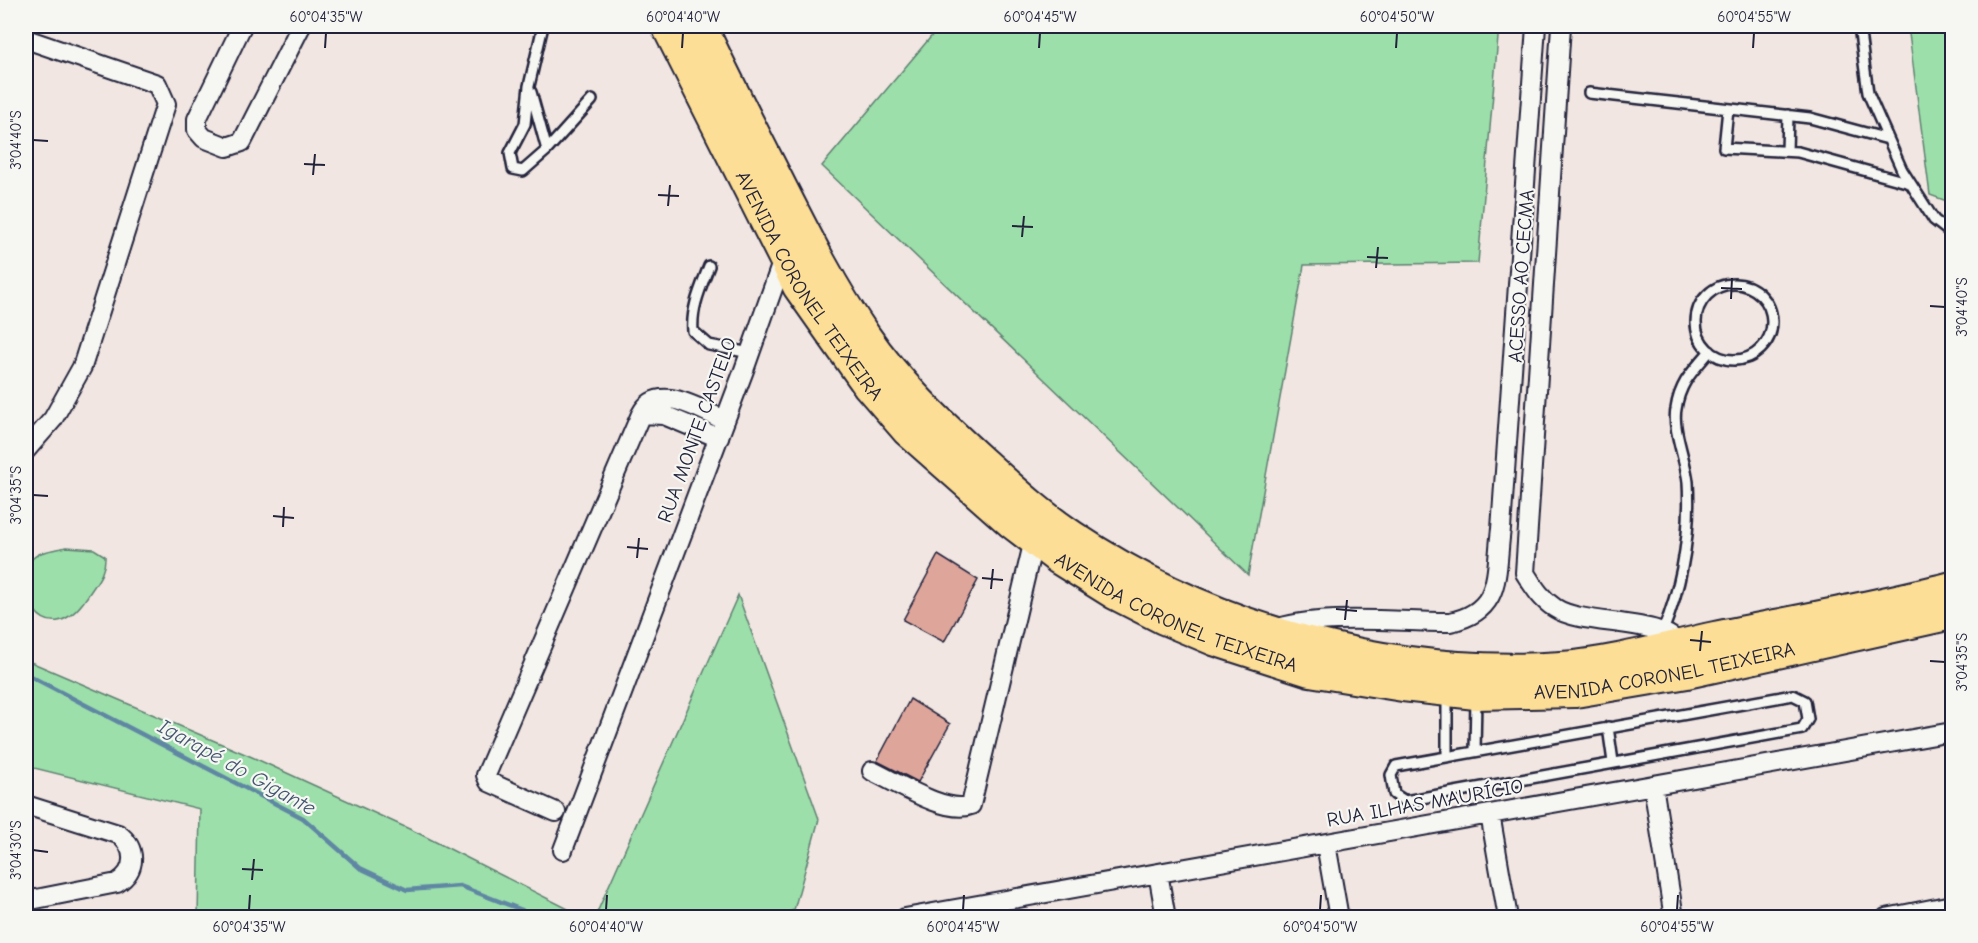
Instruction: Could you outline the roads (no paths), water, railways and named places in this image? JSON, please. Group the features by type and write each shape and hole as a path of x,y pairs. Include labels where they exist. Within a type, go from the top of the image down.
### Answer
{"highway":[{"name":"AVENIDA CORONEL TEIXEIRA","path":"668,26 799,286 843,351 908,430 1034,540 1115,593 1214,639 1310,670 1462,692 1575,691 1677,649 1953,588"},
{"name":"AVENIDA CORONEL TEIXEIRA","path":"700,26 811,248 843,303 872,346 928,412 1024,500 1070,536 1162,590 1213,613 1267,632 1333,649 1464,668 1567,667 1677,649 1953,613"}],"street":[{"path":"242,26 197,119 197,130 204,138 227,147 242,142 301,26"},
{"name":"ACESSO AO CECMA","path":"1267,632 1290,623 1318,621 1450,622 1466,619 1477,612 1492,596 1501,529 1536,26"},
{"name":"ACESSO AO CECMA","path":"1561,26 1525,573 1539,595 1556,609 1597,622 1618,622 1677,649"},
{"path":"26,39 157,84 166,104 82,367 59,411 26,450"},
{"name":"RUA MONTE CASTELO","path":"563,850 719,438 784,257"},
{"path":"556,812 489,782 486,775 640,414 651,400 660,397 670,398 725,420"},
{"path":"640,414 664,415 719,438"},
{"path":"1501,529 1527,530"},
{"path":"872,771 934,801 963,808 971,805 1034,540"},
{"name":"RUA ILHAS MAURÍCIO","path":"905,918 1953,732"},
{"path":"1653,785 1674,918"},
{"path":"26,805 118,834 128,842 133,861 127,874 117,883 26,901"},
{"path":"1490,814 1508,918"},
{"path":"1326,844 1339,918"},
{"path":"1158,873 1166,918"},
{"path":"1886,918 1953,905"}],"lane":[{"path":"543,26 529,86 525,124 510,153 513,169 523,171 547,150 592,100"},
{"path":"1859,26 1868,93 1888,139 1910,183 1934,220 1953,234"},
{"path":"529,86 547,150"},
{"path":"1589,93 1810,118 1888,139"},
{"path":"1728,109 1724,148 1787,151 1910,183"},
{"path":"1787,151 1788,116"},
{"path":"709,266 696,299 692,319 693,331 709,345 750,353"},
{"path":"1738,285 1760,294 1768,304 1772,317 1772,330 1763,347 1747,358 1734,360 1721,358 1710,351 1700,337 1696,320 1706,297 1715,290 1738,285"},
{"path":"1677,649 1677,594 1687,535 1688,481 1675,412 1682,384 1710,351"},
{"path":"1462,692 1475,751"},
{"path":"1447,756 1462,692"},
{"path":"1793,695 1805,701 1808,719 1802,729 1405,801 1394,794 1391,776 1396,766 1608,728 1793,695"},
{"path":"1608,728 1613,762"}],"waterway":[{"name":"Igarapé do Gigante","path":"26,674 303,818 360,868 407,890 460,886 522,910 529,918"}]}
